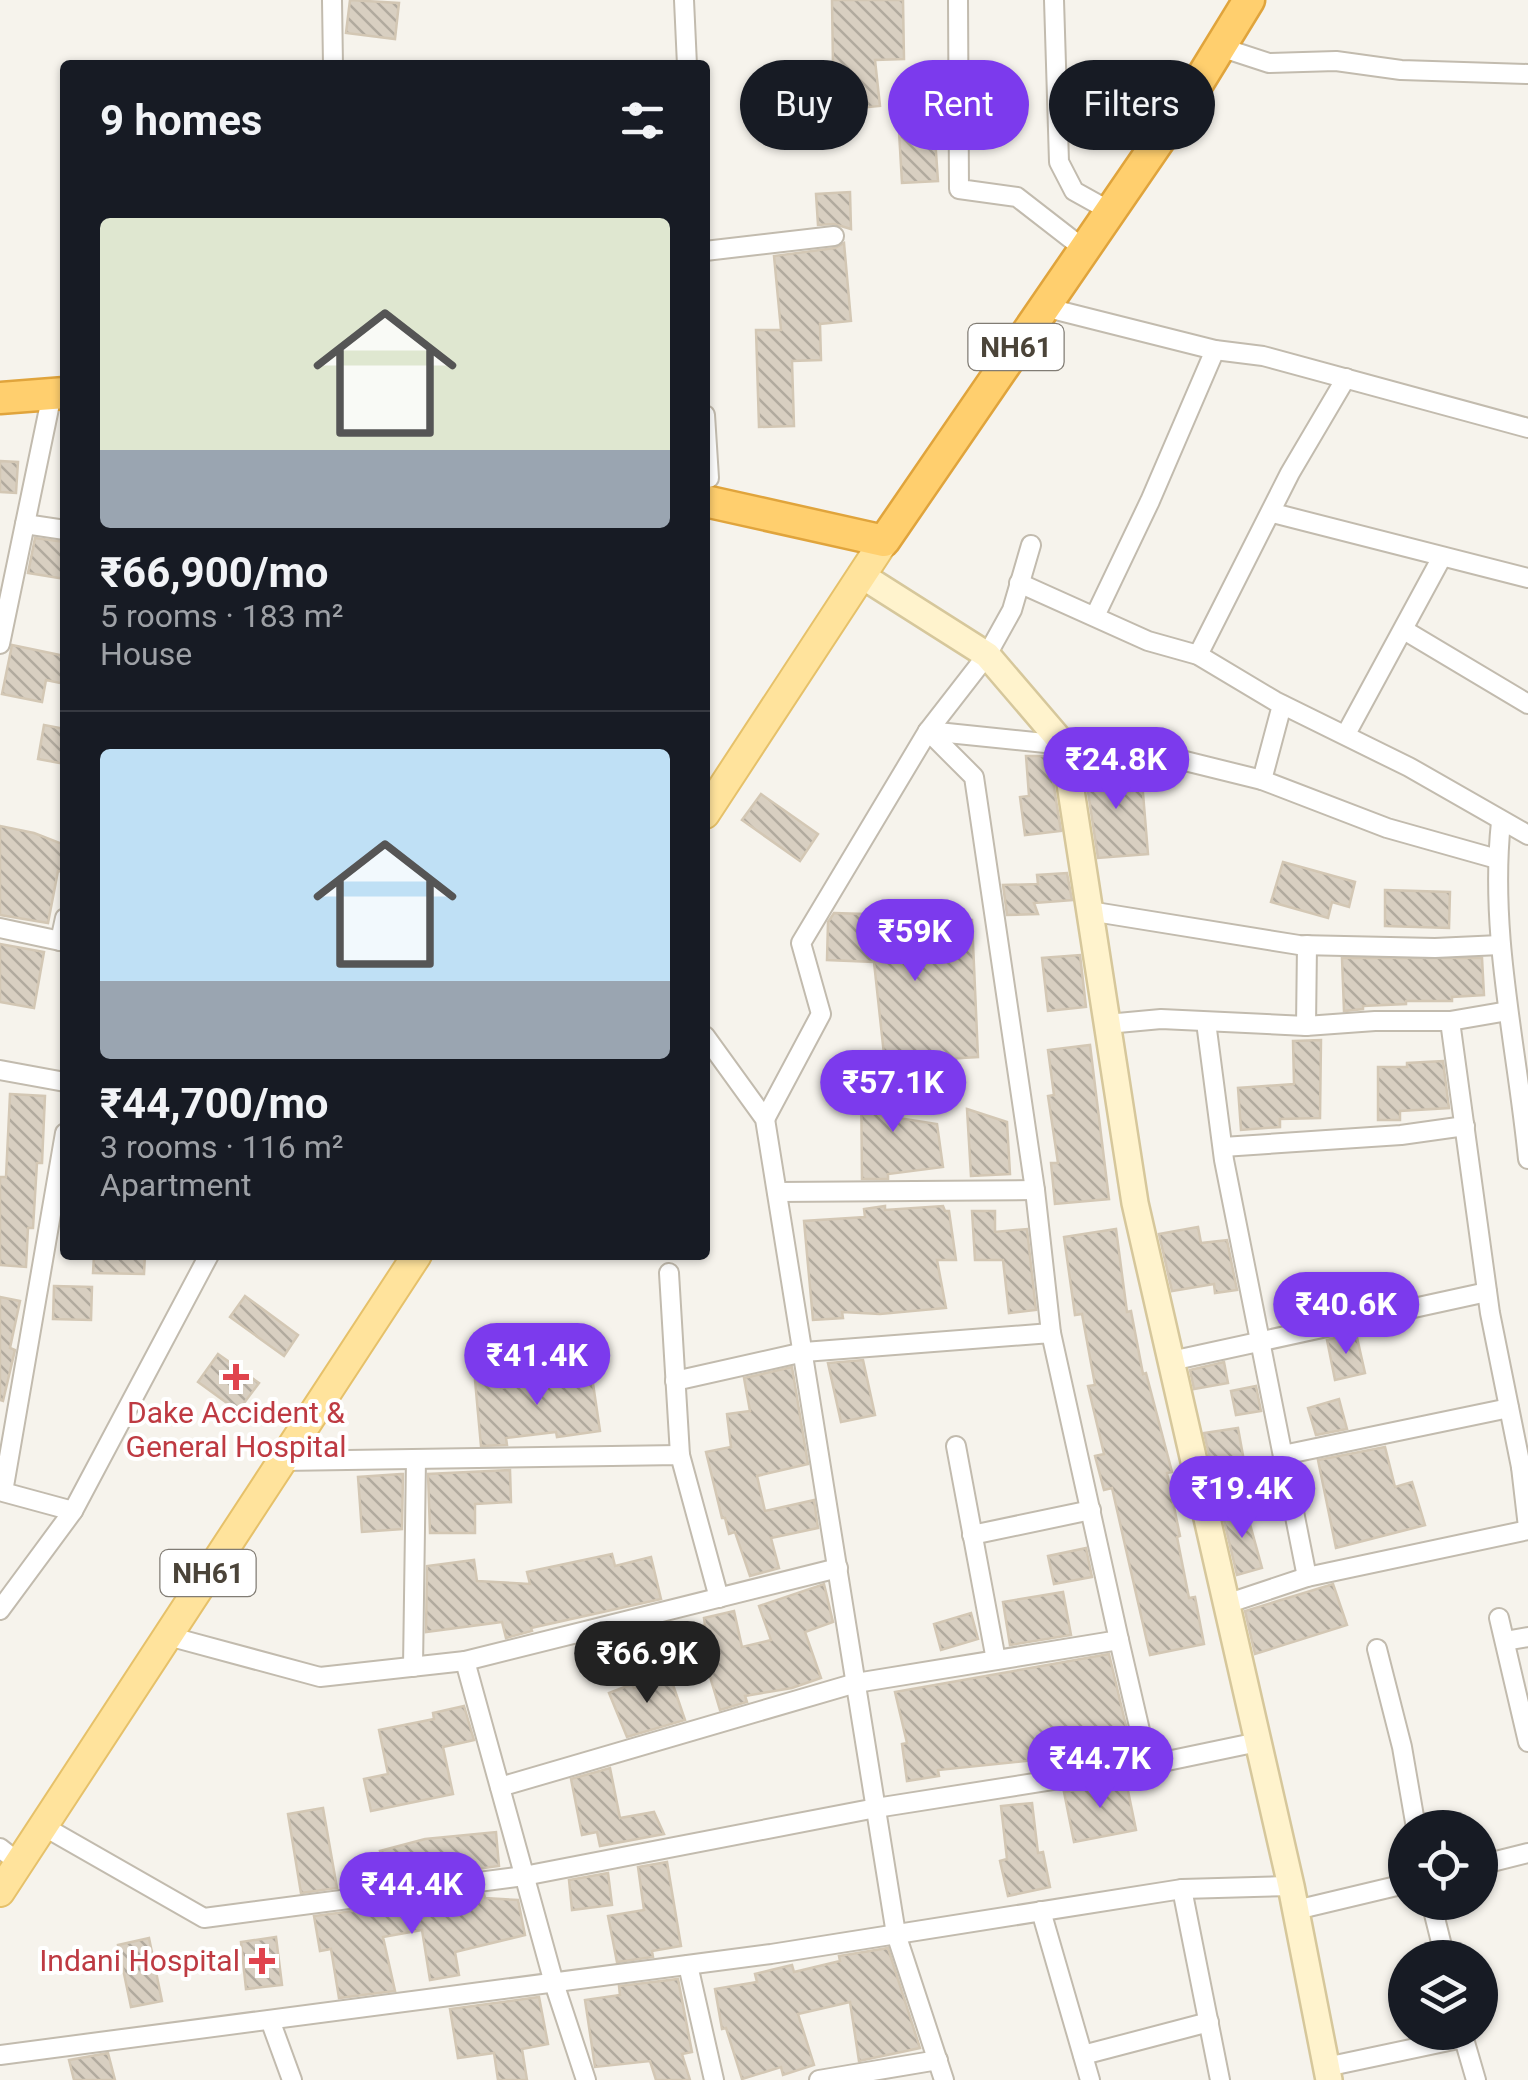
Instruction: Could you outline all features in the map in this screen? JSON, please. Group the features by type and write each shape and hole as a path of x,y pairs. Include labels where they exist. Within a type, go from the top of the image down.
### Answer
{"highway":[{"name":"NH61","path":"884,540 1250,0"},
{"path":"0,398 58,393"},
{"path":"710,490 884,540"}],"main road":[{"name":"NH61","path":"710,806 884,540"},
{"name":"NH61","path":"0,1892 10,1856 43,1826 413,1260"}],"street":[{"path":"332,0 334,60"},
{"path":"684,0 687,60"},
{"path":"958,0 959,189 1017,197 1084,248"},
{"path":"1054,0 1060,162 1074,190 1110,211"},
{"path":"1220,47 1269,63 1336,61 1401,70 1528,74"},
{"path":"710,250 834,236"},
{"path":"1044,307 1216,350 1264,356 1414,400 1526,423"},
{"path":"1095,616 1216,350"},
{"path":"1198,655 1290,473 1346,378"},
{"path":"0,644 58,393"},
{"path":"1273,513 1528,578"},
{"path":"25,524 60,529"},
{"path":"765,1119 821,1014 801,943 928,731 987,655 1012,610 1031,545"},
{"path":"1346,734 1442,556"},
{"path":"861,576 987,655 1064,745 1135,1203 1294,1898 1328,2073 1409,2050"},
{"path":"1019,583 1148,641 1198,655 1282,705 1346,734 1528,835"},
{"path":"1404,630 1528,704"},
{"path":"1262,780 1282,705"},
{"path":"928,731 1064,745"},
{"path":"928,731 974,777 1051,1333 1148,1765"},
{"path":"1181,760 1262,780 1387,828 1497,859"},
{"path":"1501,822 1497,859 1500,945 1528,1158"},
{"path":"1089,911 1306,945 1500,945"},
{"path":"0,928 60,942"},
{"path":"1306,945 1306,1026"},
{"path":"1106,1024 1161,1020 1306,1026 1450,1021 1508,1011"},
{"path":"1226,1604 1307,1577 1528,1528 1524,1466 1487,1292 1450,1021"},
{"path":"1206,1022 1222,1147 1307,1577"},
{"path":"710,1043 765,1119 896,1934 944,2080"},
{"path":"0,1070 60,1081"},
{"path":"1222,1147 1384,1137 1465,1126"},
{"path":"778,1192 1034,1190"},
{"path":"58,1214 3,1492 74,1510"},
{"path":"0,1610 74,1510 206,1260"},
{"path":"668,1274 680,1455 720,1598"},
{"path":"1171,1361 1487,1292"},
{"path":"675,1381 804,1352 1051,1333"},
{"path":"1283,1455 1509,1408"},
{"path":"956,1446 996,1660"},
{"path":"282,1461 680,1455"},
{"path":"412,1666 416,1459"},
{"path":"972,1535 1090,1510"},
{"path":"168,1636 320,1677 464,1661 838,1568"},
{"path":"1499,1618 1528,1742"},
{"path":"1504,1641 1528,1636"},
{"path":"500,1787 856,1683 1120,1640"},
{"path":"1377,1649 1402,1747 1413,1810"},
{"path":"464,1661 554,1982 586,2080"},
{"path":"43,1826 204,1918 524,1876 876,1808 1148,1765 1258,1742"},
{"path":"1498,1860 1528,1853"},
{"path":"0,2055 688,1965 1182,1889 1294,1898 1388,1886"},
{"path":"1182,1889 1220,2080"},
{"path":"1041,1911 1090,2080"},
{"path":"688,1965 714,2080"},
{"path":"270,2020 292,2080"},
{"path":"1083,2055 1209,2022"},
{"path":"1467,2050 1476,2080"},
{"path":"819,2080 938,2060"}],"building":[{"path":"350,0 399,3 395,39 346,33"},
{"path":"832,0 903,0 904,59 875,60 880,106 868,107 868,60 833,60"},
{"path":"900,150 936,150 938,181 902,183"},
{"path":"850,192 851,229 818,225 816,194"},
{"path":"844,243 851,321 820,324 821,360 792,361 794,426 759,427 756,330 781,330 774,256 835,248"},
{"path":"0,461 18,462 16,493 0,492"},
{"path":"35,538 60,541 60,578 28,573"},
{"path":"12,645 60,655 60,683 46,680 42,702 2,694"},
{"path":"44,725 60,728 60,763 38,759"},
{"path":"1026,756 1049,756 1061,831 1025,835 1020,797 1029,796"},
{"path":"1107,756 1109,784 1142,781 1148,854 1098,858 1083,759"},
{"path":"761,794 818,834 800,861 742,820"},
{"path":"0,826 60,843 60,871 48,923 0,915"},
{"path":"1283,862 1355,882 1349,907 1332,902 1328,918 1271,902"},
{"path":"1067,873 1072,900 1034,903 1038,914 1007,915 1003,885 1038,884 1037,875"},
{"path":"1385,890 1450,892 1449,928 1385,926"},
{"path":"834,913 972,920 978,1057 945,1059 946,1075 929,1069 886,1073 874,962 827,960 828,922"},
{"path":"0,944 44,952 34,1008 0,1002"},
{"path":"1080,955 1086,1007 1048,1011 1042,958"},
{"path":"1342,958 1482,958 1484,995 1344,1011"},
{"path":"1321,1040 1320,1118 1280,1119 1280,1127 1241,1130 1238,1088 1294,1084 1293,1041"},
{"path":"1090,1045 1109,1199 1055,1204 1051,1163 1058,1163 1048,1096 1054,1095 1048,1050"},
{"path":"1443,1061 1449,1108 1400,1111 1400,1120 1378,1120 1378,1067"},
{"path":"861,1075 893,1076 892,1117 937,1124 943,1167 888,1174 888,1179 862,1179"},
{"path":"10,1094 45,1096 42,1163 37,1163 26,1267 0,1265 0,1177 6,1177"},
{"path":"967,1109 1007,1122 1010,1174 971,1176"},
{"path":"885,1206 885,1210 943,1206 949,1211 956,1260 937,1260 946,1308 880,1314 842,1312 843,1318 813,1320 804,1221 865,1217 864,1209"},
{"path":"972,1211 995,1211 995,1232 1027,1229 1036,1310 1009,1313 1003,1260 975,1260"},
{"path":"1198,1227 1201,1243 1227,1240 1237,1290 1215,1293 1214,1284 1172,1291 1159,1234"},
{"path":"1116,1229 1127,1312 1131,1311 1143,1374 1146,1373 1172,1472 1167,1473 1180,1536 1177,1537 1189,1598 1195,1597 1204,1644 1150,1655 1112,1488 1104,1490 1095,1456 1104,1454 1088,1386 1095,1385 1082,1314 1075,1315 1064,1237"},
{"path":"94,1260 145,1260 144,1274 93,1273"},
{"path":"54,1286 92,1287 91,1320 53,1319"},
{"path":"245,1296 298,1335 284,1356 230,1317"},
{"path":"0,1297 20,1301 10,1348 15,1350 3,1401 0,1400"},
{"path":"1356,1333 1365,1373 1335,1380 1327,1340"},
{"path":"218,1354 259,1383 238,1411 198,1382"},
{"path":"863,1360 875,1415 841,1422 828,1363"},
{"path":"1224,1362 1228,1383 1194,1389 1190,1370"},
{"path":"792,1367 808,1464 757,1476 765,1511 814,1500 818,1528 771,1538 779,1568 750,1576 735,1532 729,1534 722,1518 706,1452 731,1447 727,1414 750,1411 744,1378"},
{"path":"591,1370 600,1431 506,1438 507,1445 481,1446 475,1380 500,1377 501,1388 548,1382 547,1377"},
{"path":"1256,1386 1261,1411 1236,1415 1231,1391"},
{"path":"1339,1399 1347,1429 1316,1435 1308,1408"},
{"path":"1238,1428 1244,1461 1212,1468 1204,1433"},
{"path":"1385,1447 1395,1487 1412,1482 1425,1525 1336,1548 1318,1460"},
{"path":"510,1470 511,1502 475,1504 475,1533 430,1533 428,1474"},
{"path":"403,1474 402,1529 362,1532 358,1477"},
{"path":"1245,1506 1262,1568 1237,1575 1222,1512"},
{"path":"1086,1548 1092,1577 1054,1584 1048,1556"},
{"path":"612,1554 615,1566 651,1557 661,1599 531,1628 532,1631 506,1638 502,1622 426,1632 427,1566 474,1560 477,1581 530,1584 527,1572"},
{"path":"824,1584 833,1622 805,1632 821,1678 792,1688 745,1696 747,1702 720,1710 708,1670 677,1679 665,1636 705,1625 704,1618 734,1611 742,1647 771,1640 759,1606"},
{"path":"1333,1584 1347,1625 1255,1654 1245,1611"},
{"path":"1063,1592 1071,1635 1010,1645 1003,1602"},
{"path":"971,1613 978,1639 941,1650 934,1624"},
{"path":"1109,1654 1132,1751 1121,1753 1121,1757 1091,1761 1088,1743 1053,1750 1054,1758 938,1770 939,1776 907,1781 902,1744 907,1743 895,1692"},
{"path":"670,1676 685,1720 627,1737 609,1693"},
{"path":"464,1706 474,1740 443,1747 453,1794 371,1811 364,1779 388,1774 379,1730 434,1719 433,1713"},
{"path":"610,1768 620,1818 654,1812 664,1834 600,1846 597,1832 582,1835 571,1779"},
{"path":"1126,1781 1136,1830 1074,1842 1064,1792"},
{"path":"1032,1803 1038,1853 1043,1852 1050,1887 1008,1896 1000,1861 1007,1859 1001,1806"},
{"path":"323,1808 337,1888 301,1893 288,1814"},
{"path":"496,1832 499,1866 388,1881 380,1851 425,1839"},
{"path":"667,1862 681,1946 652,1951 653,1957 617,1962 608,1916 644,1910 638,1867"},
{"path":"608,1873 612,1905 572,1910 569,1880"},
{"path":"484,1894 485,1898 518,1900 525,1935 455,1952 459,1975 430,1980 422,1930 383,1937 395,1991 339,1998 331,1949 320,1951 314,1916"},
{"path":"276,1937 282,1985 246,1989 241,1942"},
{"path":"149,1938 162,2001 131,2007 118,1945"},
{"path":"888,1948 920,2048 859,2061 850,2002 798,2014 814,2065 783,2075 781,2067 742,2079 726,2028 722,2029 715,1989 757,1982 755,1974 792,1965 794,1972 840,1961 839,1956"},
{"path":"678,1979 692,2052 682,2054 690,2080 656,2080 650,2061 595,2067 585,2000 620,1995 619,1986"},
{"path":"539,1997 548,2044 522,2049 527,2080 498,2080 494,2053 458,2058 450,2009"},
{"path":"108,2053 115,2080 74,2080 69,2060"}],"place":[{"name":"Dake Accident & General Hospital","path":"236,1377"},
{"name":"Indani Hospital","path":"262,1961"}]}
